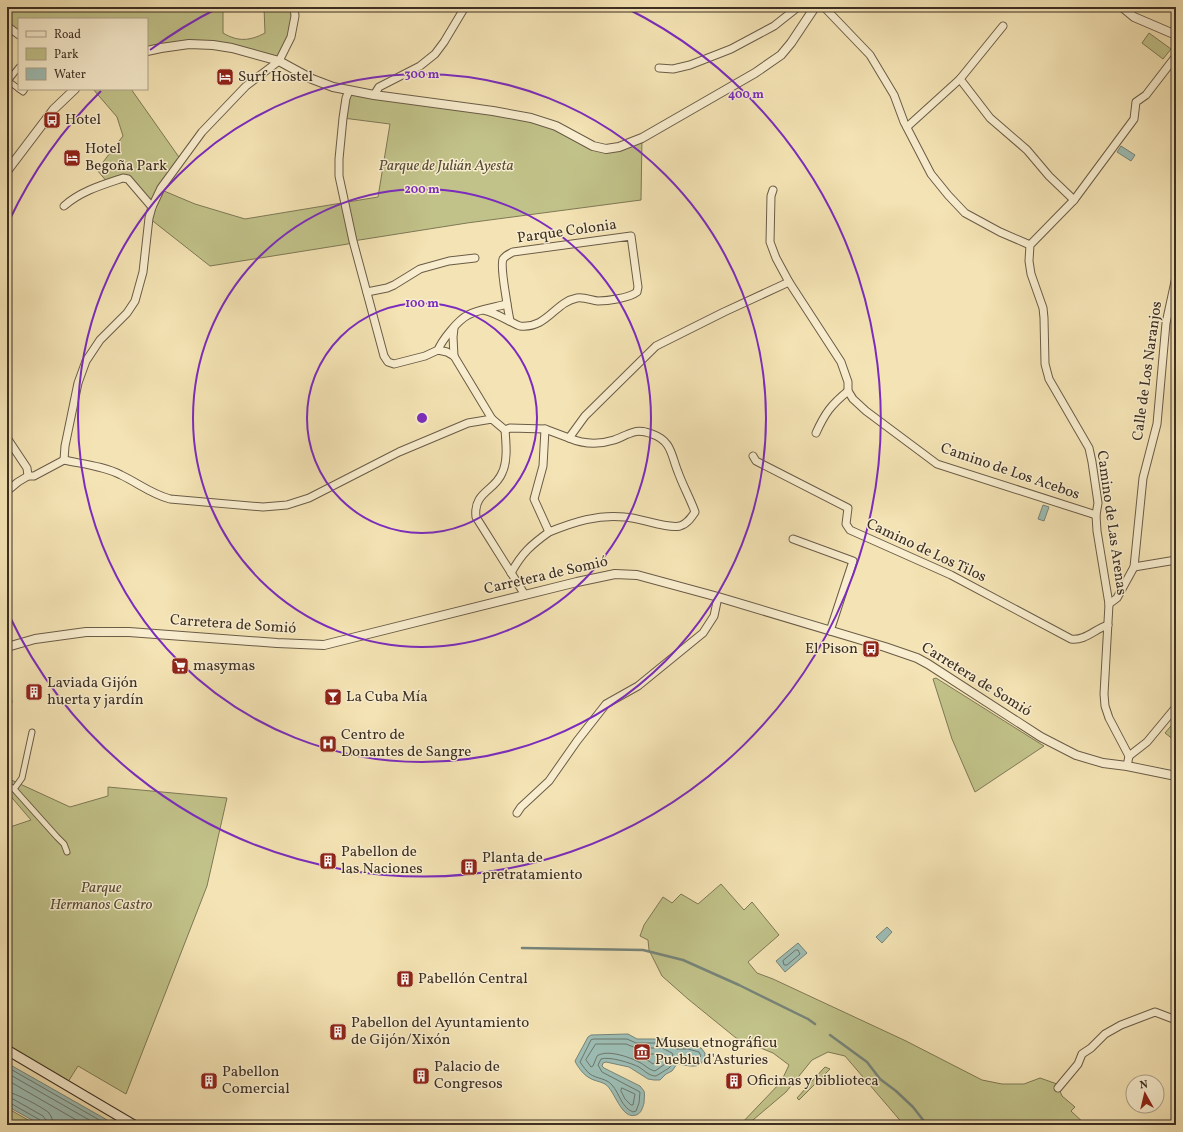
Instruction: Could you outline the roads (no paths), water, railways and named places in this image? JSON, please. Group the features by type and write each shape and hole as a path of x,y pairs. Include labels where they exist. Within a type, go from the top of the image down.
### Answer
{"main road":[{"path":"7,1050 134,1125"}],"street":[{"path":"64,460 65,446 78,383 86,361 100,340 127,313 135,301 143,272 147,233 152,207 161,188 202,132 246,86 279,61 291,37 295,16 294,7"},
{"path":"374,95 379,87 420,66 435,54 465,7"},
{"path":"659,68 673,69 690,65 731,48 774,26 798,7"},
{"path":"148,52 161,48 189,44 213,45 232,48 279,61 333,87 374,95 493,111 532,118 556,126 593,146 606,149 619,147 642,138 755,73 781,55 791,43 815,7"},
{"path":"824,7 870,55 894,95 907,127 931,174 965,213 1000,232 1030,244 1074,200 1134,119 1136,102 1146,95 1176,56"},
{"path":"1122,7 1134,17 1176,35"},
{"path":"7,26 18,34"},
{"path":"907,127 960,79 1003,26"},
{"path":"18,68 8,80 18,88"},
{"path":"960,79 990,118 1027,150 1049,176 1074,200"},
{"path":"7,171 54,109 72,90"},
{"path":"350,91 346,98 343,118 339,176 353,241 384,356 388,362 394,364 425,356 438,350 446,335 468,315 507,304"},
{"path":"64,206 71,200 89,190 123,178 128,179 152,207"},
{"name":"Camino de Los Acebos","path":"774,190 771,196 770,242 776,258 789,282 841,362 848,382 848,391 853,399 866,412 937,464 1096,515"},
{"name":"Parque Colonia","path":"483,310 493,312 519,326 533,325 545,320 569,301 577,298 599,301 632,296 637,292 638,286 631,236 507,254 503,260 503,267 510,321"},
{"name":"Camino de Las Arenas","path":"1030,244 1029,261 1031,274 1043,308 1045,364 1049,379 1089,448 1098,503 1096,515 1097,531 1109,604 1104,694 1105,706 1109,718 1129,756"},
{"path":"367,292 394,285 420,269 449,261 475,258"},
{"name":"Calle de Los Naranjos","path":"1109,604 1117,598 1134,567 1143,478 1156,424 1166,323 1176,277"},
{"path":"569,438 585,416 656,346 789,282"},
{"path":"454,328 452,337 454,356 492,419 505,430 506,443 502,475 477,502 475,508 476,517 525,595"},
{"path":"438,350 447,352 454,356"},
{"path":"816,433 823,418 833,403 848,391"},
{"path":"7,491 28,476 34,476 64,460 105,469 120,474 158,496 170,499 263,507 287,505 309,498 399,452 462,425 492,419"},
{"path":"505,430 510,428 545,429 582,443 598,443 612,440 634,432 647,432 658,436 668,445 695,512 689,522 680,526 667,526 625,517 597,517 574,522 549,532 534,542 519,557 511,572"},
{"path":"545,429 543,466 534,500 549,532"},
{"path":"7,438 27,468 28,476"},
{"name":"Camino de Los Tilos","path":"753,456 756,461 848,508 846,524 850,530 951,575 1070,639 1077,640 1083,638 1108,625"},
{"path":"793,539 853,561 830,630"},
{"path":"1134,567 1176,560"},
{"name":"Carretera de Somió","path":"7,647 35,639 86,632 129,632 324,645 577,582 615,574 637,575 830,630 917,658 940,670 1041,737 1076,755 1103,763 1127,766 1176,776"},
{"path":"517,813 521,807 549,780 606,704 638,686 703,633 714,616 718,597"},
{"path":"1127,766 1129,756 1147,742 1176,707"},
{"path":"14,789 22,778 32,732"},
{"path":"7,785 14,789 64,844 67,852"},
{"path":"1058,1088 1078,1064 1082,1054 1091,1048 1105,1034 1121,1025 1155,1012 1176,1020"}],"water":[{"path":"1121,146 1135,155 1131,161 1117,152"},
{"path":"1043,505 1049,507 1044,521 1038,519"},
{"path":"887,927 892,932 882,943 876,937"},
{"path":"798,943 807,953 785,972 776,961"},
{"path":"628,1034 637,1039 665,1039 678,1045 689,1045 701,1048 705,1053 702,1063 699,1065 690,1066 677,1064 672,1071 660,1080 648,1079 629,1067 606,1062 603,1063 602,1066 604,1068 640,1086 644,1091 644,1103 642,1110 636,1115 626,1113 609,1087 586,1076 580,1070 575,1061 588,1037 591,1035"},
{"path":"7,1063 116,1125 41,1125 7,1106"}],"waterway":[{"path":"522,948 643,950 683,960 739,985 808,1019 815,1024"},
{"path":"830,1035 867,1062 880,1079 896,1091 913,1107 927,1125"}],"place":[{"name":"Surf Hostel","path":"225,77"},
{"name":"Hotel","path":"52,120"},
{"name":"Hotel Begoña Park","path":"72,158"},
{"name":"El Pison","path":"871,649"},
{"name":"masymas","path":"180,666"},
{"name":"Laviada Gijón huerta y jardín","path":"34,692"},
{"name":"La Cuba Mía","path":"333,697"},
{"name":"Centro de Donantes de Sangre","path":"328,744"},
{"name":"Pabellon de las Naciones","path":"328,861"},
{"name":"Planta de pretratamiento","path":"469,867"},
{"name":"Pabellón Central","path":"405,979"},
{"name":"Pabellon del Ayuntamiento de Gijón/Xixón","path":"338,1032"},
{"name":"Museu etnográficu Pueblu d'Asturies","path":"642,1052"},
{"name":"Palacio de Congresos","path":"421,1076"},
{"name":"Pabellon Comercial","path":"209,1081"},
{"name":"Oficinas y biblioteca","path":"734,1081"}],"park label":[{"name":"Parque de Julián Ayesta","path":"446,166"},
{"name":"Parque Hermanos Castro","path":"101,896"}]}
